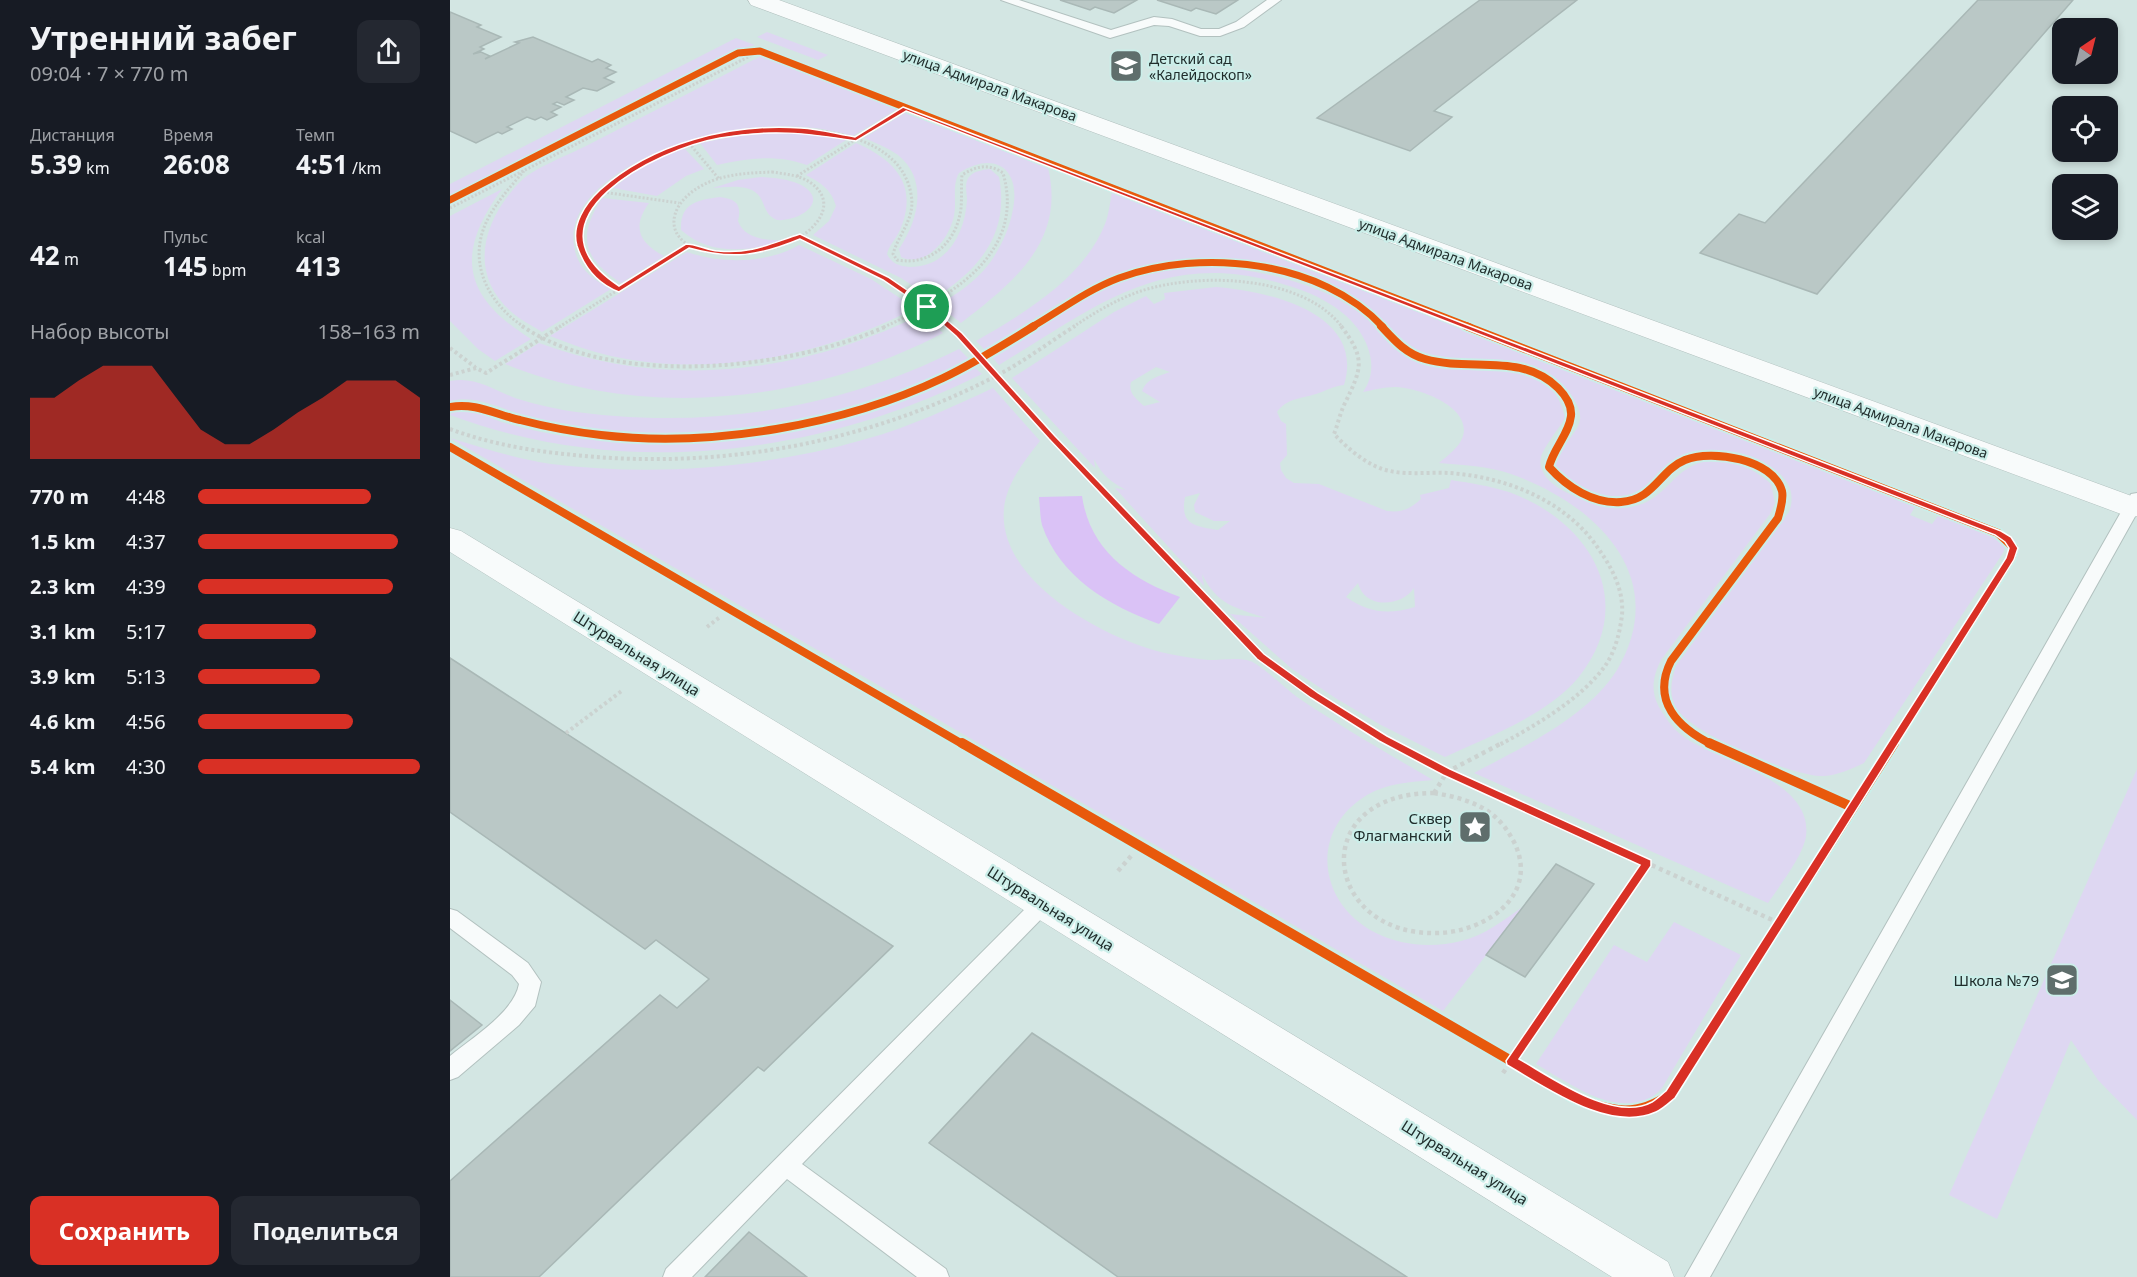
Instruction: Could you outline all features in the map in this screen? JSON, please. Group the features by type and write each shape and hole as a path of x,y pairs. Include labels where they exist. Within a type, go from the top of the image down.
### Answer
{"street":[{"name":"улица Адмирала Макарова","path":"759,0 2134,503"},
{"name":"Штурвальная улица","path":"450,538 1044,903 1629,1271"}],"lane":[{"path":"1007,0 1110,34 1119,34 1141,23 1156,21 1199,32 1221,34 1275,0"},
{"path":"1697,1277 2134,503"},
{"path":"675,1277 1044,903"},
{"path":"450,917 520,969 530,982 527,1000 522,1006 450,1070"},
{"path":"786,1164 937,1277"}],"path":[{"path":"450,200 738,53 760,51 770,55"},
{"path":"450,208 760,51"},
{"path":"895,104 917,112"},
{"path":"796,177 906,108"},
{"path":"524,171 486,221 477,266 487,291 504,312 522,327 541,338 573,351 658,366 753,363 799,355 845,343 882,329 927,307 954,291 972,275 1000,234 1008,212 1008,190 1003,172 998,168 986,166 970,170 962,175 961,209 955,230 939,253 927,260 906,263 897,260 893,254 907,229 912,213 911,192 906,175 884,152 856,139 802,130 771,129 688,143 643,162 616,179 594,199 582,219 579,238 586,261 599,277 619,289"},
{"path":"688,143 719,179"},
{"path":"772,172 796,177 811,183 822,193 826,205 821,218 809,231 767,250 742,254 716,253 688,246 678,238 671,226 673,212 679,203 700,186 719,179 748,173 772,172"},
{"path":"603,192 679,203"},
{"path":"800,237 885,278 927,307 959,335 1261,657 1314,695 1383,739 1447,772 1779,923"},
{"path":"450,348 486,373 688,246"},
{"path":"450,429 527,450 593,459 657,462 734,456 804,445 872,428 931,407 996,376 1097,313 1159,286 1193,280 1232,280 1270,286 1300,297 1326,310 1346,328 1358,351 1360,371 1342,408 1334,434 1351,452 1389,471 1450,473 1488,478 1526,490 1561,510 1589,535 1613,569 1623,604 1620,633 1605,666 1575,696 1529,729 1447,772 1434,792"},
{"path":"970,364 990,353"},
{"path":"450,375 476,368"},
{"path":"707,627 720,617"},
{"path":"566,733 623,690"},
{"path":"1434,792 1462,798 1487,810 1500,822 1506,828 1518,850 1521,873 1513,895 1496,915 1472,928 1443,934 1413,932 1384,922 1362,905 1347,883 1341,860 1346,837 1359,818 1380,803 1406,794 1434,792"},
{"path":"1118,871 1131,856"},
{"path":"1503,1073 1647,863"},
{"path":"1773,933 1785,913"},
{"path":"1501,1055 1521,1066"}],"shaded area":[{"path":"767,32 828,55 818,60 757,37"},
{"path":"736,38 755,45 739,49 450,197 450,184"},
{"path":"761,56 897,109 853,136 813,128 772,126 710,135 652,154 612,177 595,192 582,208 575,226 574,246 582,267 598,282 611,289 542,332 519,318 502,303 491,286 486,268 485,250 496,214 522,180 543,167"},
{"path":"905,113 1048,168 1052,194 1049,217 1042,239 1031,258 1016,276 961,323 938,305 972,282 997,252 1012,216 1013,183 1009,174 994,163 972,166 959,173 955,184 953,220 946,236 926,256 918,259 901,257 899,249 915,214 917,188 914,176 908,165 898,155 864,138"},
{"path":"753,133 808,133 846,140 807,165 784,159 762,158 717,165 700,143"},
{"path":"856,143 882,157 900,176 905,187 907,200 905,214 900,230 887,254 896,264 902,266 923,266 944,255 952,246 962,225 967,200 967,179 971,175 990,169 999,177 1000,216 987,248 964,276 933,299 901,278 813,235 829,221 836,206 825,187 806,175"},
{"path":"684,148 704,169 686,176 657,196 613,188 644,165"},
{"path":"761,177 799,184 808,190 813,197 813,203 803,214 786,220 777,220 768,213 760,197 751,190 738,187 713,188 738,180"},
{"path":"502,189 477,233 472,253 473,272 479,290 491,306 508,323 531,339 495,361 478,349 450,321 450,216"},
{"path":"1112,192 1915,507 1910,515 1932,524 1938,516 1975,529 2001,543 2005,548 2003,553 1864,763 1824,776 1791,770 1746,753 1688,720 1675,705 1671,689 1676,666 1789,512 1791,494 1786,480 1773,468 1738,454 1699,452 1676,458 1639,491 1631,494 1606,496 1580,489 1557,472 1556,463 1559,454 1577,429 1580,420 1579,410 1575,400 1562,384 1546,372 1514,361 1464,361 1430,355 1407,343 1371,309 1349,294 1319,281 1257,263 1194,258 1131,269 1100,281 1070,297 985,350 976,341 1050,293 1082,262 1095,244 1105,224"},
{"path":"720,197 736,203 739,210 738,221 745,232 757,238 784,240 744,249 717,248 692,238 681,230 681,221 687,208 697,202"},
{"path":"602,198 649,203 640,220 641,234 649,246 664,256 621,283 598,265 588,246 589,224"},
{"path":"799,245 871,279 915,308 844,339 806,350 728,363 688,365 649,362 603,354 550,336 687,252 715,259 744,260 772,256"},
{"path":"1201,266 1263,274 1306,285 1326,293 1361,314 1396,350 1421,362 1448,368 1519,371 1534,376 1548,385 1558,398 1565,418 1541,457 1542,469 1548,480 1574,496 1607,506 1632,507 1654,497 1687,469 1709,461 1734,463 1757,473 1771,484 1775,503 1770,514 1661,660 1654,678 1656,701 1680,734 1705,749 1764,776 1796,801 1804,817 1806,836 1804,844 1768,903 1474,773 1552,730 1571,717 1604,687 1617,670 1632,636 1636,604 1630,575 1616,548 1596,525 1571,504 1542,487 1511,474 1475,466 1439,463 1453,451 1463,436 1464,425 1459,416 1440,400 1416,390 1395,387 1363,392 1371,369 1367,344 1358,329 1335,307 1296,288 1243,275 1203,273 1167,278 1134,289 1101,304 999,365 992,357 1070,307 1103,290 1149,274"},
{"path":"1216,287 1261,294 1308,311 1327,323 1341,340 1347,360 1344,385 1290,401 1277,412 1281,421 1286,424 1287,455 1280,463 1281,470 1286,478 1294,483 1319,484 1387,511 1401,511 1421,499 1420,495 1449,488 1451,480 1509,492 1538,505 1563,523 1583,544 1597,568 1605,594 1604,621 1596,649 1578,678 1565,691 1534,714 1445,757 1381,725 1337,699 1292,669 1230,614 1266,618 1228,604 1214,593 1202,574 1204,586 1115,488 1126,490 1107,478 1094,459 1095,468 1012,378 1114,312 1146,296 1154,304 1165,299 1164,293","holes":["1156,367 1170,372 1153,378 1144,387 1142,391 1160,402 1144,406 1132,393 1131,382","1200,493 1194,505 1195,512 1214,521 1230,521 1218,530 1195,525 1190,522 1185,513 1185,497","1358,583 1367,597 1381,602 1396,601 1414,588 1415,607 1396,611 1379,611 1346,597"]},
{"path":"922,314 943,333 892,357 838,375 783,389 727,396 670,398 614,393 559,382 505,364 539,343 587,358 636,367 684,370 733,369 782,362 829,350 876,334"},
{"path":"959,349 969,359 926,380 880,397 832,412 783,423 733,430 684,434 635,434 587,429 537,419 477,401 450,401 450,381 467,380 539,405 614,416 665,418 766,411 864,388"},
{"path":"974,367 982,374 919,402 854,424 787,440 720,450 652,452 583,448 516,435 450,415 453,411 472,411 520,427 577,438 679,443 730,439 781,432 831,421 880,406"},
{"path":"993,388 1040,441 1018,472 1009,489 1004,508 1006,533 1016,556 1031,578 1052,597 1075,614 1100,628 1147,648 1209,660 1250,661 1297,697 1364,740 1433,780 1383,788 1367,795 1348,810 1336,827 1329,846 1328,866 1332,885 1342,904 1356,920 1376,933 1396,941 1440,945 1470,939 1494,927 1524,906 1443,1011 450,438 551,464 630,470 710,467 789,457 866,439 915,423"},
{"path":"1082,496 1086,515 1094,532 1116,560 1145,581 1180,597 1159,624 1105,599 1089,588 1074,575 1050,544 1042,525 1039,497"},
{"path":"2137,769 2137,1120 2098,1080 2071,1040 1997,1219 1949,1195"},
{"path":"1674,922 1741,955 1662,1088 1648,1099 1633,1104 1616,1103 1582,1091 1536,1064 1614,945 1647,962"}],"building":[{"path":"1060,0 1137,0 1114,13 1095,7 1090,10"},
{"path":"1157,0 1238,0 1216,14 1196,8 1191,11"},
{"path":"1480,0 1577,0 1434,111 1452,117 1410,151 1317,118"},
{"path":"1978,0 2073,0 2057,18 2052,18 2052,24 1817,294 1700,253 1739,214 1765,223"},
{"path":"450,12 481,25 477,27 501,37 480,47 484,49 473,54 481,52 490,56 485,59 519,43 515,42 533,37 592,62 598,59 611,65 606,68 616,72 604,78 614,82 597,91 583,88 566,97 574,100 564,105 557,102 553,104 561,107 551,112 557,115 547,120 541,117 535,120 527,117 507,127 512,129 502,134 498,132 476,143 450,131"},
{"path":"450,658 893,946 764,1071 758,1067 539,1277 450,1277 450,1181 660,995 677,1008 709,979 656,940 645,949 450,812"},
{"path":"1556,864 1594,884 1525,977 1486,955"},
{"path":"450,1000 482,1025 450,1051"},
{"path":"1032,1033 1407,1277 1118,1277 929,1143"},
{"path":"749,1232 807,1277 705,1277"}],"cycle path":[{"path":"450,200 738,53 760,51 1998,533 2014,548 2011,558 1671,1094 1647,1108 1625,1112 1603,1108 1577,1099 450,447"},
{"path":"450,407 474,406 546,426 621,437 684,438 726,435 771,428 822,419 920,388 986,355 1092,290 1141,271 1164,266 1210,262 1234,263 1279,271 1315,283 1352,301 1371,315 1401,346 1415,356 1442,363 1515,366 1532,370 1548,379 1566,397 1571,415 1568,428 1554,452 1549,467 1568,485 1594,498 1621,502 1635,499 1652,489 1679,463 1696,457 1725,457 1755,464 1777,480 1782,491 1782,505 1778,518 1671,661 1664,679 1664,695 1666,703 1676,718 1696,736 1852,807"}],"place":[{"name":"Детский сад «Калейдоскоп»","path":"1126,66"},
{"name":"Сквер Флагманский","path":"1475,827"},
{"name":"Школа №79","path":"2062,980"}],"route":[{"path":"906,108 1998,533 2008,540 2013,548 2011,558 1671,1094 1654,1108 1633,1113 1605,1109 1577,1098 1512,1061 1647,863 1447,772 1383,739 1314,695 1261,657 1052,438 959,335 927,307 885,278 800,237 767,250 742,254 716,253 688,246 619,289 599,277 586,261 579,238 582,219 594,199 616,179 643,162 688,143 747,131 771,129 802,130 856,139 906,108"}]}
